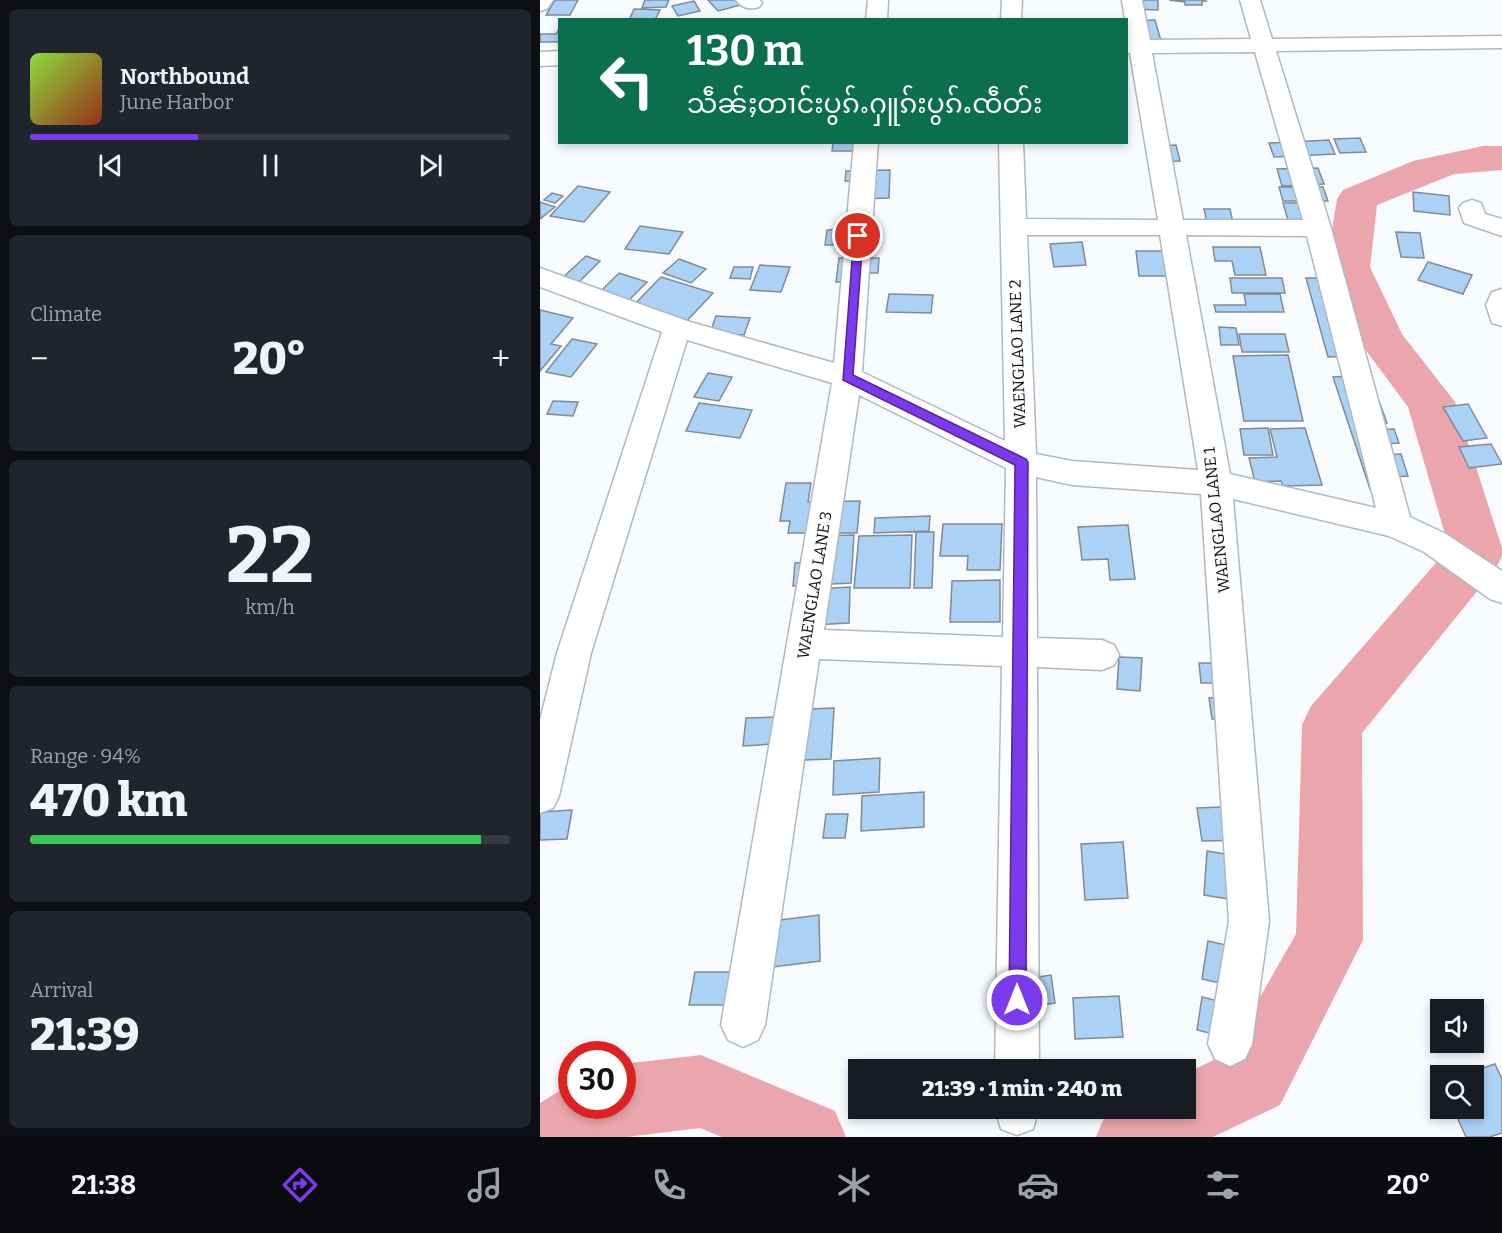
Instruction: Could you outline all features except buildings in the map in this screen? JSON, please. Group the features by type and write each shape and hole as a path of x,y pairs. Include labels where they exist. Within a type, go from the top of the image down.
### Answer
{"street":[{"path":"540,5 543,0"},
{"path":"876,18 878,0"},
{"path":"1011,18 1012,0"},
{"name":"WAENGLAO LANE 1","path":"1132,0 1133,47 1171,228 1216,483 1249,921 1230,1044"},
{"path":"1250,0 1318,228 1396,525"},
{"path":"1133,47 1263,43 1502,42"},
{"path":"540,59 558,58"},
{"name":"WAENGLAO LANE 3","path":"743,1025 847,377 866,144"},
{"name":"WAENGLAO LANE 2","path":"1011,144 1021,462 1017,1059"},
{"path":"1472,208 1473,218 1502,228"},
{"path":"1012,226 1318,228"},
{"path":"540,277 677,328 847,377 1021,462 1072,473 1216,483 1396,525 1435,543 1502,589"},
{"path":"1502,298 1500,305 1502,317"},
{"path":"540,796 574,653 677,328"},
{"path":"804,644 1020,654 1102,655"}],"waterway":[{"path":"1133,1137 1254,1079 1329,940 1332,725 1477,553 1431,402 1382,341 1348,267 1357,199 1427,169 1464,160 1502,158"},
{"path":"636,1099 701,1091 809,1137"},
{"path":"553,1137 582,1119"}],"route":[{"path":"858,236 847,377 1021,462 1017,1000"}]}
